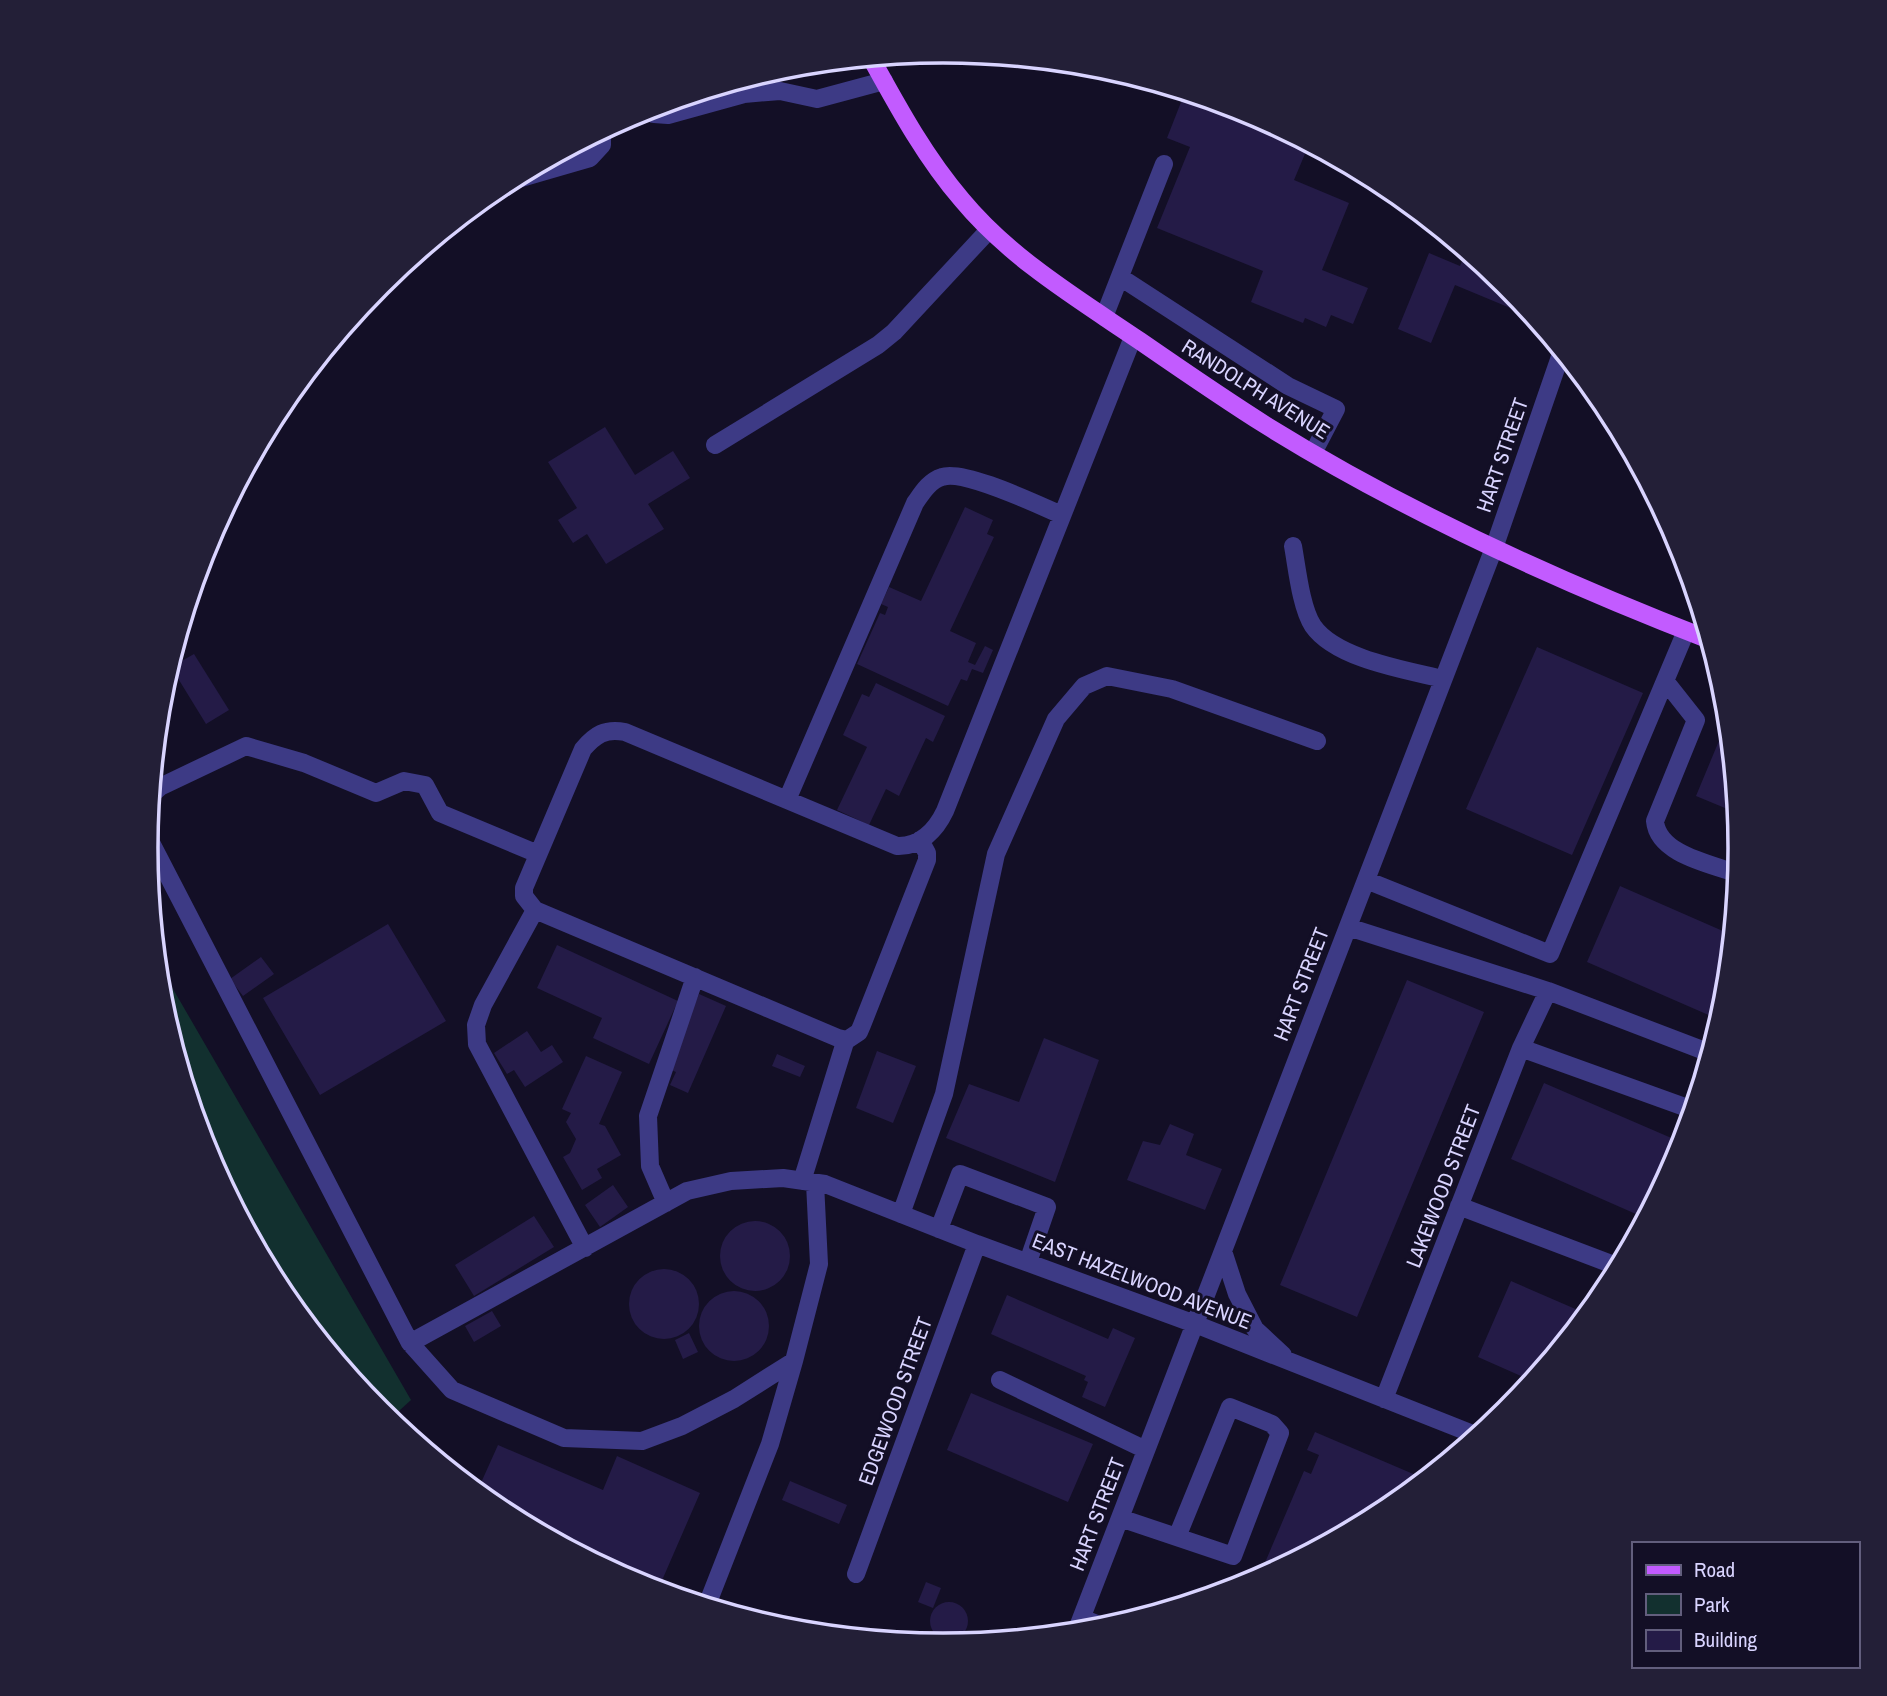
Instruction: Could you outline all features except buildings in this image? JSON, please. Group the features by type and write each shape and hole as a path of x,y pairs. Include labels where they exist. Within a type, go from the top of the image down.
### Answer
{"main road":[{"name":"RANDOLPH AVENUE","path":"876,67 939,171 962,201 989,230 1028,262 1104,317 1249,415 1313,453 1493,548 1699,636"}],"street":[{"path":"665,115 744,94 780,91 817,99 884,81"},
{"path":"547,170 590,158 602,141"},
{"path":"1104,317 1164,164"},
{"path":"715,445 878,345 918,308 989,230"},
{"path":"1120,277 1288,386 1336,410 1313,453"},
{"path":"920,839 927,853 927,860 862,1025 854,1037 846,1039 838,1038 534,910 524,896 524,888 583,749 603,732 625,732 897,846 905,846 934,830 945,811 1133,337"},
{"name":"HART STREET","path":"1081,1621 1443,680 1559,361"},
{"path":"787,800 915,503 930,484 943,476 962,475 1062,515"},
{"path":"1293,546 1302,595 1313,625 1326,638 1348,653 1443,680"},
{"path":"1366,880 1550,954 1686,631"},
{"path":"901,1214 943,1094 996,854 1056,719 1084,686 1107,676 1172,689 1317,741"},
{"path":"1666,682 1696,720 1655,821 1656,830 1665,843 1677,850 1728,870"},
{"path":"161,787 246,746 304,763 376,793 404,781 425,785 440,813 538,854"},
{"path":"158,855 410,1343 452,1390 564,1438 642,1441 714,1410 794,1361"},
{"path":"534,910 483,1005 476,1025 477,1044 585,1248"},
{"path":"1348,927 1548,991 1702,1050"},
{"path":"666,1203 650,1166 648,1116 695,977"},
{"name":"LAKEWOOD STREET","path":"1384,1399 1521,1048 1548,991"},
{"path":"710,1597 770,1444 819,1264 808,1182 846,1039"},
{"path":"1521,1048 1684,1107"},
{"path":"939,1229 960,1174 1047,1207 1028,1262"},
{"name":"EAST HAZELWOOD AVENUE","path":"410,1343 687,1191 731,1181 783,1178 825,1184 977,1244 1195,1324 1468,1432"},
{"path":"1459,1206 1609,1263"},
{"name":"EDGEWOOD STREET","path":"856,1574 977,1244"},
{"name":"EAST HAZELWOOD AVENUE","path":"1223,1251 1237,1294 1255,1329 1290,1362"},
{"path":"1000,1380 1146,1450"},
{"path":"1120,1518 1233,1556 1280,1433 1272,1424 1230,1407 1177,1537"}],"green space":[{"path":"171,986 411,1400 398,1412 353,1366 291,1284 264,1240 239,1195 200,1100 185,1051"}]}
